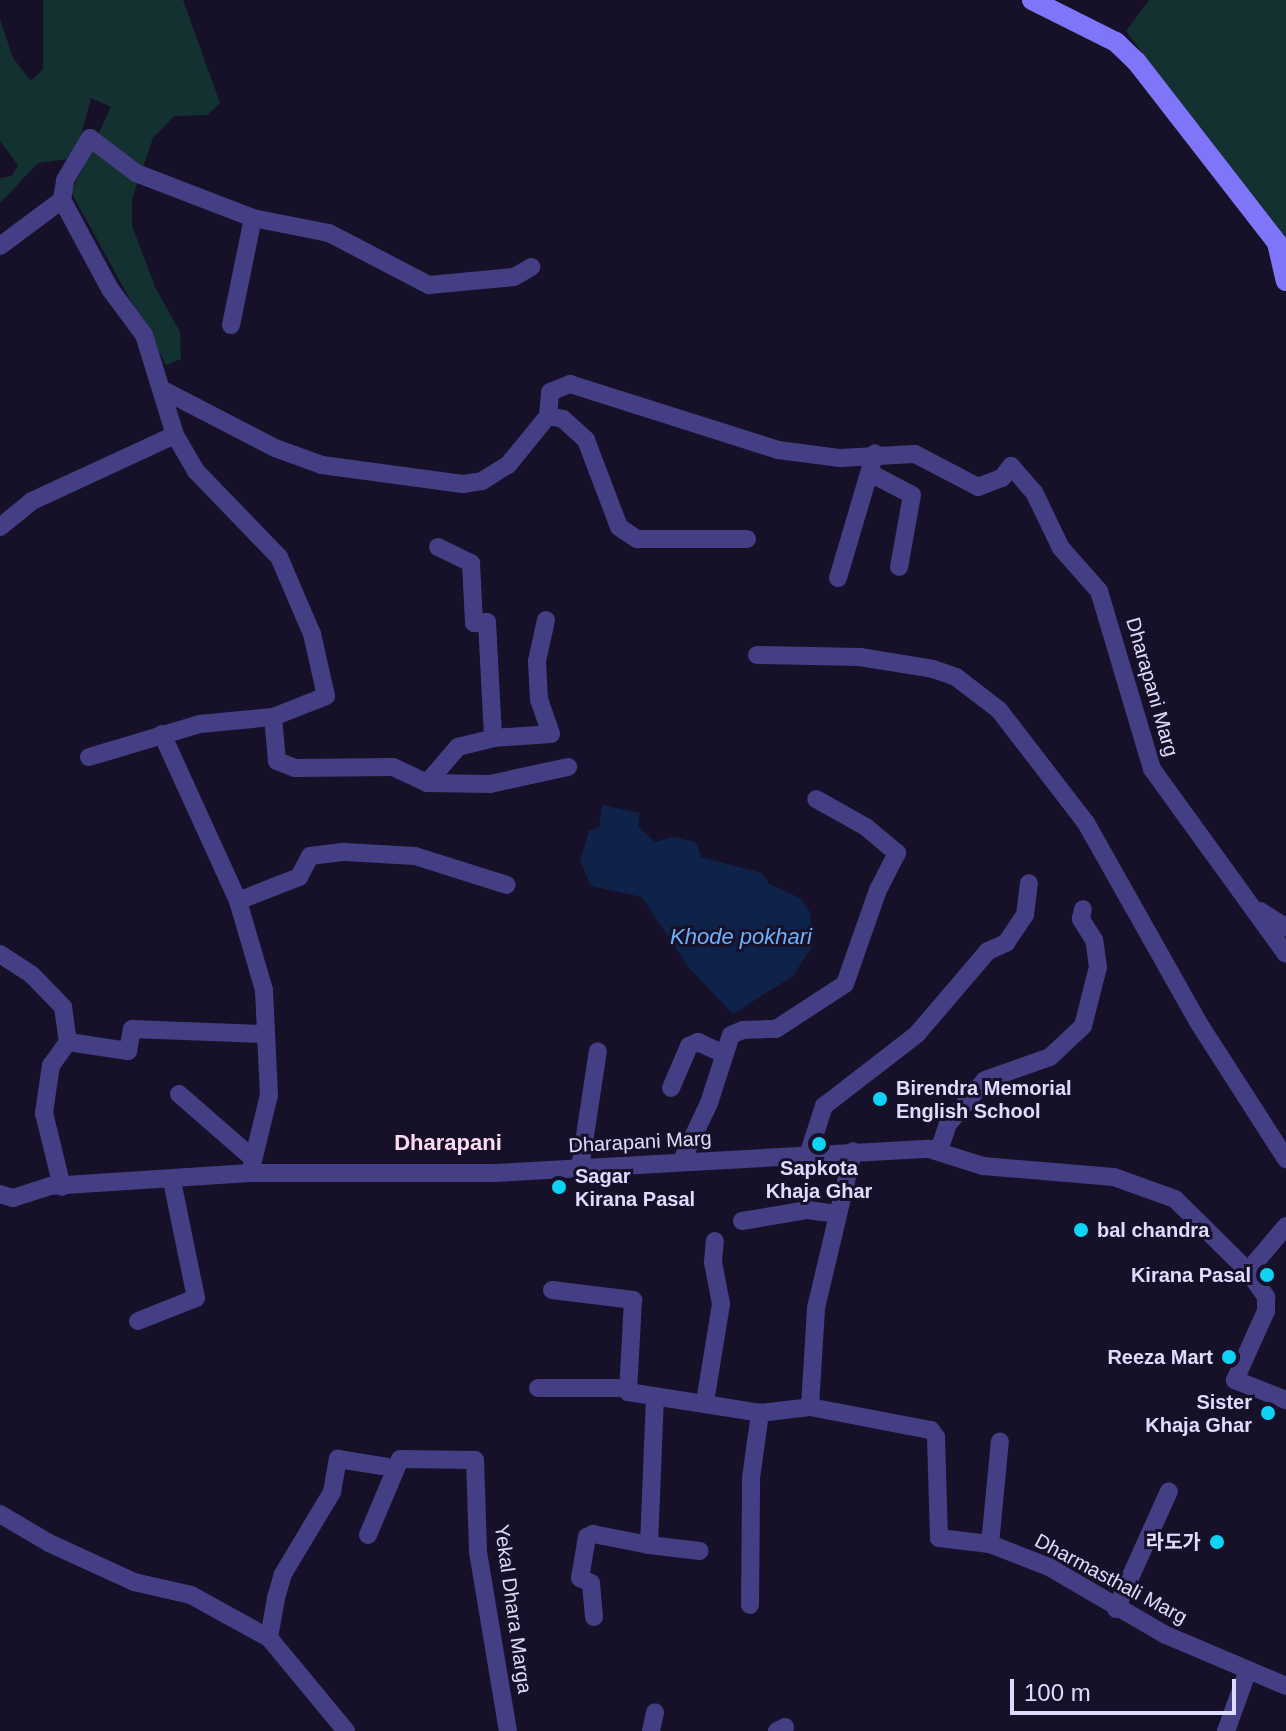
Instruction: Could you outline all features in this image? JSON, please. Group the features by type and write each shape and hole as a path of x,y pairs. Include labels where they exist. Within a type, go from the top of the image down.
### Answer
{"street":[{"path":"1032,0 1116,42 1136,61 1277,243 1286,281"},
{"path":"89,757 200,724 273,717 326,696 312,634 279,557 196,471 175,435 165,391 144,335 110,289 62,200 65,180 90,138 136,173 253,218 329,233 429,285 514,277 531,267"},
{"path":"0,246 62,200"},
{"path":"231,325 253,218"},
{"path":"165,391 275,448 322,465 463,484 482,481 508,465 548,416 550,392 570,384 778,450 840,458 875,453 838,578"},
{"path":"548,416 578,429 604,481 619,527 637,539 747,539"},
{"path":"0,527 32,501 175,435"},
{"name":"Dharapani Marg","path":"875,453 915,454 978,487 1002,478 1011,466 1034,492 1061,548 1099,591 1152,769 1243,901 1260,911 1286,954"},
{"path":"870,473 912,495 899,567"},
{"path":"438,547 471,563 474,623 487,622 493,738"},
{"path":"427,783 458,747 493,738 551,734 539,700 537,661 546,620"},
{"path":"757,655 860,657 933,669 956,677 999,710 1086,823 1192,1012 1286,1159"},
{"path":"273,717 277,761 295,768 393,767 427,783 490,784 568,767"},
{"path":"162,734 238,901 264,990 263,1034 269,1095 250,1165 179,1094"},
{"path":"681,1162 709,1103 722,1053 731,1035 743,1030 776,1029 845,984 878,890 897,853 866,827 816,799"},
{"path":"238,901 299,877 310,856 345,852 415,856 507,885"},
{"path":"808,1155 824,1106 917,1034 988,951 1006,943 1025,915 1029,883"},
{"path":"939,1150 948,1124 985,1080 1050,1057 1083,1026 1098,967 1094,940 1081,919 1083,909"},
{"path":"1260,911 1286,927"},
{"path":"0,954 32,975 63,1007 68,1042 51,1065 44,1113 62,1187"},
{"path":"68,1042 128,1051 132,1029 263,1034"},
{"path":"671,1088 689,1046 698,1042 722,1053"},
{"path":"580,1168 598,1051"},
{"name":"Dharapani Marg","path":"0,1194 13,1198 62,1187 172,1181 250,1165 580,1168 853,1151 939,1150 983,1166 1114,1177 1152,1188 1175,1199 1248,1271 1266,1297 1266,1311 1235,1380 1286,1400"},
{"path":"810,1407 816,1308 853,1151"},
{"path":"138,1321 196,1298 172,1181"},
{"path":"742,1221 808,1210 836,1214"},
{"path":"1248,1271 1286,1226"},
{"path":"705,1402 721,1304 713,1262 715,1241"},
{"path":"552,1290 633,1300 626,1388"},
{"name":"Dharmasthali Marg","path":"538,1388 626,1388 655,1398 705,1402 760,1413 810,1407 931,1430 936,1437 939,1538 990,1544 1072,1579 1116,1609 1247,1673 1286,1686"},
{"path":"649,1545 655,1398"},
{"path":"750,1605 751,1478 760,1413"},
{"path":"990,1544 1000,1441"},
{"path":"269,1638 283,1574 332,1492 338,1459 395,1468 368,1535"},
{"name":"Yekal Dhara Marga","path":"395,1468 400,1459 475,1460 478,1552 508,1731"},
{"path":"1116,1609 1169,1491"},
{"path":"0,1514 63,1550 134,1582 191,1595 269,1638 346,1731"},
{"path":"594,1617 591,1583 580,1578 587,1537 593,1534 700,1551"},
{"path":"1226,1731 1247,1673"}],"green space":[{"path":"43,0 183,0 220,103 207,115 174,116 153,138 132,199 132,226 155,287 180,332 181,359 166,365 71,192 111,107 91,98 77,151 68,159 38,163 0,203 0,178 12,176 18,165 0,141 0,19 13,58 31,81 43,69"},
{"path":"1149,0 1286,0 1286,247 1126,31"}],"water":[{"name":"Khode pokhari","path":"602,805 640,813 638,826 655,842 673,837 696,842 701,857 762,873 769,884 800,898 810,912 813,945 793,976 733,1014 689,968 642,897 591,886 580,861 589,831 599,827"}],"place":[{"name":"Birendra Memorial English School","path":"880,1099"},
{"name":"Sapkota Khaja Ghar","path":"819,1144"},
{"name":"Sagar Kirana Pasal","path":"559,1187"},
{"name":"bal chandra","path":"1081,1230"},
{"name":"Kirana Pasal","path":"1267,1275"},
{"name":"Reeza Mart","path":"1229,1357"},
{"name":"Sister Khaja Ghar","path":"1268,1413"},
{"name":"라도가","path":"1217,1542"}],"district":[{"name":"Dharapani","path":"448,1143"}]}
